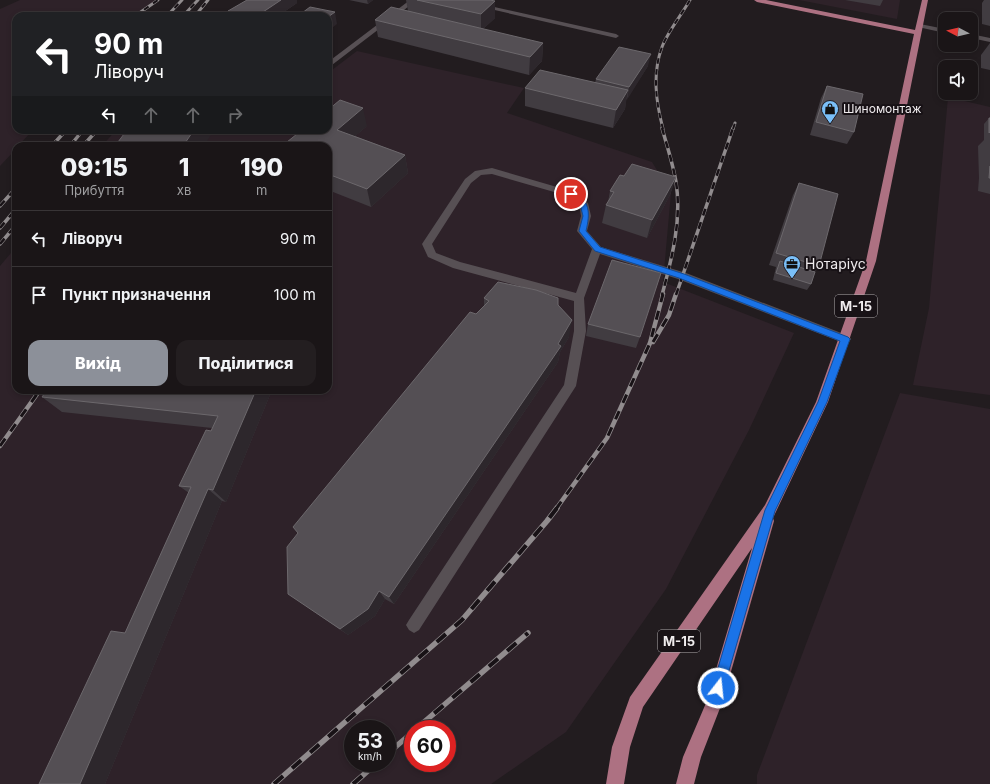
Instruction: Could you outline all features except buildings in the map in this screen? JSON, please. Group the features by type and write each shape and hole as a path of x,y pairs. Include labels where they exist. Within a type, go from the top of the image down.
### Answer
{"main road":[{"path":"757,0 919,30"},
{"name":"М-15","path":"615,784 621,747 636,703 770,510 822,402 845,339 870,261 925,0"},
{"name":"М-15","path":"685,784 692,757 714,703 770,510"}],"street":[{"path":"332,63 414,0"},
{"path":"454,0 616,36"},
{"path":"919,30 938,31"},
{"path":"978,37 990,40"},
{"path":"579,298 457,265 432,255 427,244 468,181 478,173 492,171 571,194 583,203 586,216 582,231 597,249 682,276 845,339"},
{"path":"414,625 570,386 580,331 579,298 597,249"}],"shaded area":[{"path":"20,0 155,0 144,12 12,12 12,134 29,134 22,142 12,142 12,153 0,166 0,9"},
{"path":"799,0 900,0 897,19"},
{"path":"357,51 524,88 507,113 652,162 671,193 663,282 794,333 749,430 666,589 566,732 491,784 0,784 0,266 12,252 12,394 332,394 332,142 106,142 112,134 332,134 332,70"},
{"path":"948,100 961,100 990,107 990,395 913,385 929,308"},
{"path":"900,393 990,409 990,784 757,784 757,775"}],"railway":[{"path":"141,12 158,0"},
{"path":"171,12 182,0"},
{"path":"187,12 198,0"},
{"path":"198,12 208,0"},
{"path":"663,129 658,109 656,88 659,57 667,36 690,0"},
{"path":"733,129 735,123"},
{"path":"662,128 675,175 678,196 675,239 662,295"},
{"path":"676,295 733,128"},
{"path":"56,142 62,134"},
{"path":"73,142 80,134"},
{"path":"86,142 94,134"},
{"path":"0,206 12,192"},
{"path":"0,228 12,214"},
{"path":"0,244 12,230"},
{"path":"556,509 607,438 650,343 663,294"},
{"path":"653,342 669,315 676,294"},
{"path":"0,446 37,394"},
{"path":"274,784 462,620 557,508"},
{"path":"426,720 528,633"},
{"path":"396,746 404,740"},
{"path":"353,784 367,772"}],"place":[{"name":"Шиномонтаж","path":"830,124"},
{"name":"Нотаріус","path":"792,279"}],"route":[{"path":"571,194 583,203 586,216 582,231 597,249 682,276 845,339 822,402 770,510 718,688"}]}
